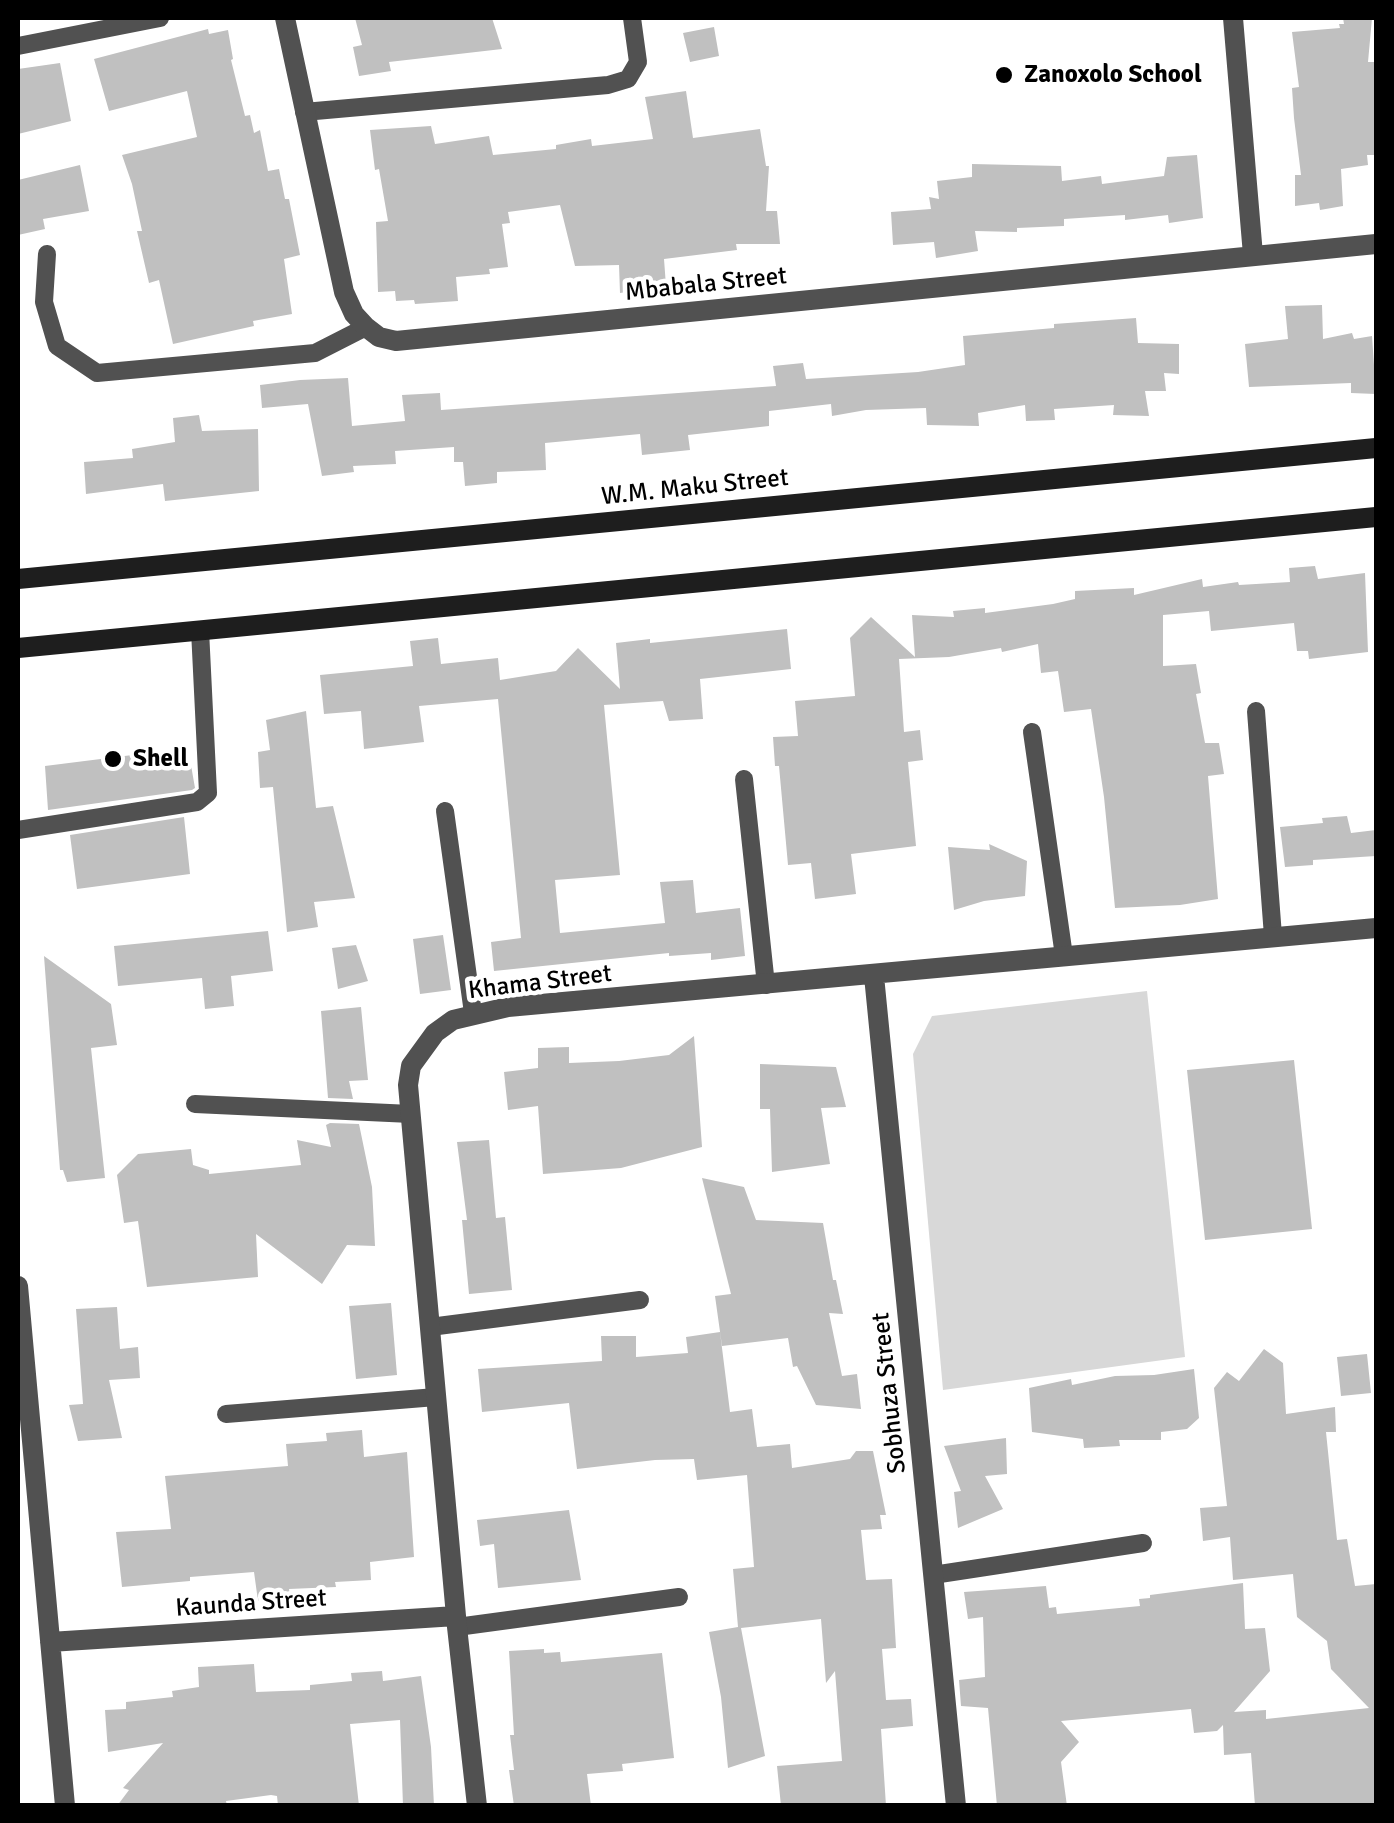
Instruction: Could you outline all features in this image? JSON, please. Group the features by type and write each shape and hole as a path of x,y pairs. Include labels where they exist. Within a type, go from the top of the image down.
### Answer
{"street":[{"path":"285,18 344,292 354,314 366,327"},
{"path":"1233,18 1254,255"},
{"name":"Mbabala Street","path":"366,327 396,341 415,340 1376,244"},
{"name":"W.M. Maku Street","path":"18,579 1376,448"},
{"path":"18,648 1376,518"},
{"name":"Khama Street","path":"478,1806 457,1621 408,1084 410,1066 421,1049 453,1020 508,1008 1376,928"},
{"name":"Sobhuza Street","path":"874,976 956,1806"},
{"path":"18,1286 65,1806"},
{"name":"Kaunda Street","path":"50,1642 457,1621"}],"lane":[{"path":"18,46 160,18"},
{"path":"304,112 608,85 628,79 638,62 632,18"},
{"path":"47,254 44,302 57,346 97,373 315,353 366,327"},
{"path":"18,830 197,802 208,793 200,630"},
{"path":"1256,712 1274,936"},
{"path":"1032,732 1064,956"},
{"path":"744,779 766,985"},
{"path":"446,811 473,1014"},
{"path":"194,1104 411,1114"},
{"path":"430,1327 640,1300"},
{"path":"226,1414 436,1397"},
{"path":"933,1574 1143,1542"},
{"path":"457,1621 678,1597"}],"shaded area":[{"path":"1147,991 1185,1357 943,1390 913,1054 932,1016"}],"building":[{"path":"355,18 492,18 502,49 389,62 391,71 359,76 353,47 362,45"},
{"path":"1343,18 1372,18 1368,62 1376,62 1376,155 1367,155 1368,165 1341,169 1343,206 1320,210 1319,203 1295,206 1295,175 1301,175 1292,88 1299,87 1292,32 1340,28"},
{"path":"714,27 719,56 690,62 683,33"},
{"path":"208,29 209,34 228,30 245,116 250,115 254,133 260,130 268,171 279,169 300,255 284,259 292,314 173,344 159,280 149,283 137,231 142,231 122,155 197,137 187,91 109,111 94,59"},
{"path":"60,63 71,121 18,134 18,69"},
{"path":"686,91 693,138 760,129 769,166 766,211 777,211 780,244 736,244 737,250 664,259 666,286 620,293 619,265 575,266 560,205 508,212 510,223 502,224 508,267 489,269 490,274 456,277 458,301 415,304 414,300 396,301 395,291 378,292 376,222 388,221 370,130 431,126 435,144 489,136 493,155 556,149 556,145 591,139 592,146 653,139 645,97"},
{"path":"1197,155 1203,218 1169,223 1168,215 1125,220 1125,215 1064,219 1064,226 1017,228 1017,232 975,231 978,251 936,258 934,242 893,245 891,212 931,209 929,197 939,199 937,181 972,177 972,164 1061,166 1062,181 1101,176 1102,184 1164,176 1167,157"},
{"path":"80,165 89,211 43,219 45,229 18,235 18,180"},
{"path":"1322,305 1323,339 1352,333 1354,339 1372,336 1376,394 1351,393 1351,383 1249,387 1245,344 1288,339 1285,306"},
{"path":"1136,318 1138,343 1179,344 1179,374 1164,373 1166,391 1145,391 1149,416 1113,415 1114,405 1054,409 1055,420 1026,421 1025,405 978,413 979,426 927,425 926,408 866,410 832,416 831,404 769,411 769,426 688,435 690,450 642,455 640,434 545,443 546,470 497,472 497,483 465,486 463,462 454,462 454,447 395,451 396,464 353,466 354,472 322,476 308,404 262,408 260,385 300,380 348,378 352,426 405,421 402,395 440,393 441,410 776,386 773,366 803,363 806,379 918,372 965,365 963,336"},
{"path":"199,415 202,431 258,429 259,491 165,501 163,484 86,494 84,462 133,458 132,449 175,442 173,418"},
{"path":"1315,566 1318,579 1365,573 1368,652 1309,659 1308,651 1297,651 1294,623 1211,631 1209,611 1163,615 1163,666 1196,664 1201,693 1196,694 1205,743 1219,743 1224,774 1208,776 1218,899 1115,908 1091,709 1064,712 1058,671 1041,673 1038,644 1002,652 1001,648 949,657 899,659 904,732 920,730 923,760 908,762 916,846 851,854 856,894 815,899 811,863 788,865 773,737 798,736 795,701 855,696 850,638 871,617 915,657 912,615 954,617 953,611 985,608 985,613 1053,604 1075,599 1075,591 1134,588 1134,595 1202,579 1203,587 1290,582 1289,568"},
{"path":"787,629 791,669 700,679 703,719 669,721 663,701 604,705 620,875 555,880 560,933 665,923 660,882 693,880 696,913 740,908 745,956 711,960 711,953 669,953 494,971 491,942 521,938 498,699 419,706 424,742 364,749 361,711 324,714 320,675 413,666 410,641 438,638 441,664 498,658 500,680 556,671 578,648 620,689 616,643"},
{"path":"306,711 316,808 333,806 355,898 314,902 318,927 287,932 273,787 260,788 258,752 270,750 266,720"},
{"path":"188,748 195,788 192,790 48,810 45,766"},
{"path":"1347,816 1351,833 1376,830 1376,856 1313,860 1313,865 1285,867 1280,827 1323,823 1322,818"},
{"path":"184,817 190,874 77,889 70,835"},
{"path":"989,844 1027,861 1025,896 984,901 954,910 948,847 990,850"},
{"path":"268,931 273,971 231,976 234,1006 205,1009 202,978 118,986 114,946"},
{"path":"443,935 451,990 420,994 413,939"},
{"path":"356,945 368,981 338,989 332,948"},
{"path":"44,956 111,1004 117,1045 91,1048 105,1178 67,1182 60,1170"},
{"path":"361,1007 368,1080 349,1081 353,1099 328,1098 321,1011"},
{"path":"694,1036 702,1147 621,1168 543,1174 538,1106 508,1110 504,1072 538,1068 538,1048 569,1047 569,1063 619,1061 669,1055"},
{"path":"1294,1060 1312,1229 1205,1240 1187,1070"},
{"path":"760,1064 836,1067 846,1107 821,1108 830,1164 772,1172 770,1109 760,1109"},
{"path":"359,1124 372,1187 375,1246 347,1245 322,1284 256,1234 258,1277 147,1287 138,1221 124,1223 117,1175 138,1154 191,1149 193,1165 209,1170 209,1174 301,1165 297,1140 331,1147 326,1125"},
{"path":"489,1140 496,1218 505,1217 512,1290 469,1294 462,1220 467,1220 457,1142"},
{"path":"702,1178 744,1187 756,1220 823,1223 843,1314 829,1313 842,1376 857,1374 861,1409 816,1405 797,1366 793,1367 788,1338 722,1346 715,1296 731,1294"},
{"path":"391,1303 397,1375 356,1379 349,1306"},
{"path":"117,1307 120,1349 138,1347 140,1378 109,1380 122,1438 78,1441 69,1405 83,1404 76,1309"},
{"path":"720,1332 730,1412 752,1409 757,1447 790,1444 792,1468 850,1459 856,1451 873,1451 886,1515 880,1515 882,1529 861,1530 866,1580 892,1579 896,1648 882,1649 886,1700 911,1699 913,1726 881,1729 886,1806 781,1806 777,1766 842,1761 835,1671 826,1683 821,1619 741,1628 765,1756 728,1768 709,1632 738,1627 733,1569 754,1567 747,1475 697,1480 694,1459 577,1469 569,1403 482,1412 478,1369 602,1361 601,1336 636,1336 636,1357 688,1353 686,1337"},
{"path":"1264,1349 1283,1363 1286,1414 1335,1407 1336,1432 1326,1432 1337,1540 1347,1539 1355,1586 1376,1584 1376,1806 1255,1806 1251,1753 1224,1755 1223,1725 1217,1731 1194,1733 1191,1709 1061,1721 1079,1742 1061,1762 1067,1806 997,1806 988,1708 961,1706 959,1680 985,1677 983,1617 968,1619 964,1592 1046,1586 1049,1608 1056,1607 1057,1614 1140,1606 1139,1599 1150,1595 1243,1583 1245,1629 1265,1628 1270,1671 1234,1712 1266,1710 1266,1719 1369,1708 1331,1669 1327,1641 1297,1617 1293,1574 1233,1580 1230,1537 1203,1541 1200,1508 1227,1506 1214,1388 1227,1372 1239,1381"},
{"path":"1367,1354 1371,1393 1341,1396 1337,1357"},
{"path":"1194,1369 1199,1418 1187,1429 1161,1432 1161,1440 1119,1440 1120,1446 1084,1448 1083,1439 1032,1432 1029,1388 1071,1379 1072,1385 1115,1376"},
{"path":"362,1430 364,1457 407,1452 414,1557 370,1562 371,1580 335,1582 336,1587 289,1589 290,1597 258,1601 254,1572 122,1587 116,1532 171,1529 165,1476 288,1466 286,1444 327,1441 326,1433"},
{"path":"1006,1438 1007,1474 985,1476 1003,1509 958,1528 954,1492 961,1491 944,1446"},
{"path":"569,1510 581,1580 498,1588 494,1544 480,1546 477,1520"},
{"path":"544,1649 544,1653 560,1652 561,1662 662,1653 674,1758 622,1764 623,1771 587,1774 591,1806 514,1806 509,1770 514,1770 510,1735 514,1735 509,1651"},
{"path":"254,1664 256,1692 310,1690 310,1685 352,1681 351,1673 382,1671 383,1681 421,1676 434,1806 403,1806 400,1720 350,1724 359,1806 278,1806 277,1796 271,1795 226,1801 227,1806 117,1806 129,1790 123,1788 163,1743 108,1752 105,1710 126,1709 126,1702 173,1697 172,1691 199,1687 198,1667"}],"place":[{"name":"Zanoxolo School","path":"1004,75"},
{"name":"Shell","path":"113,759"}]}
